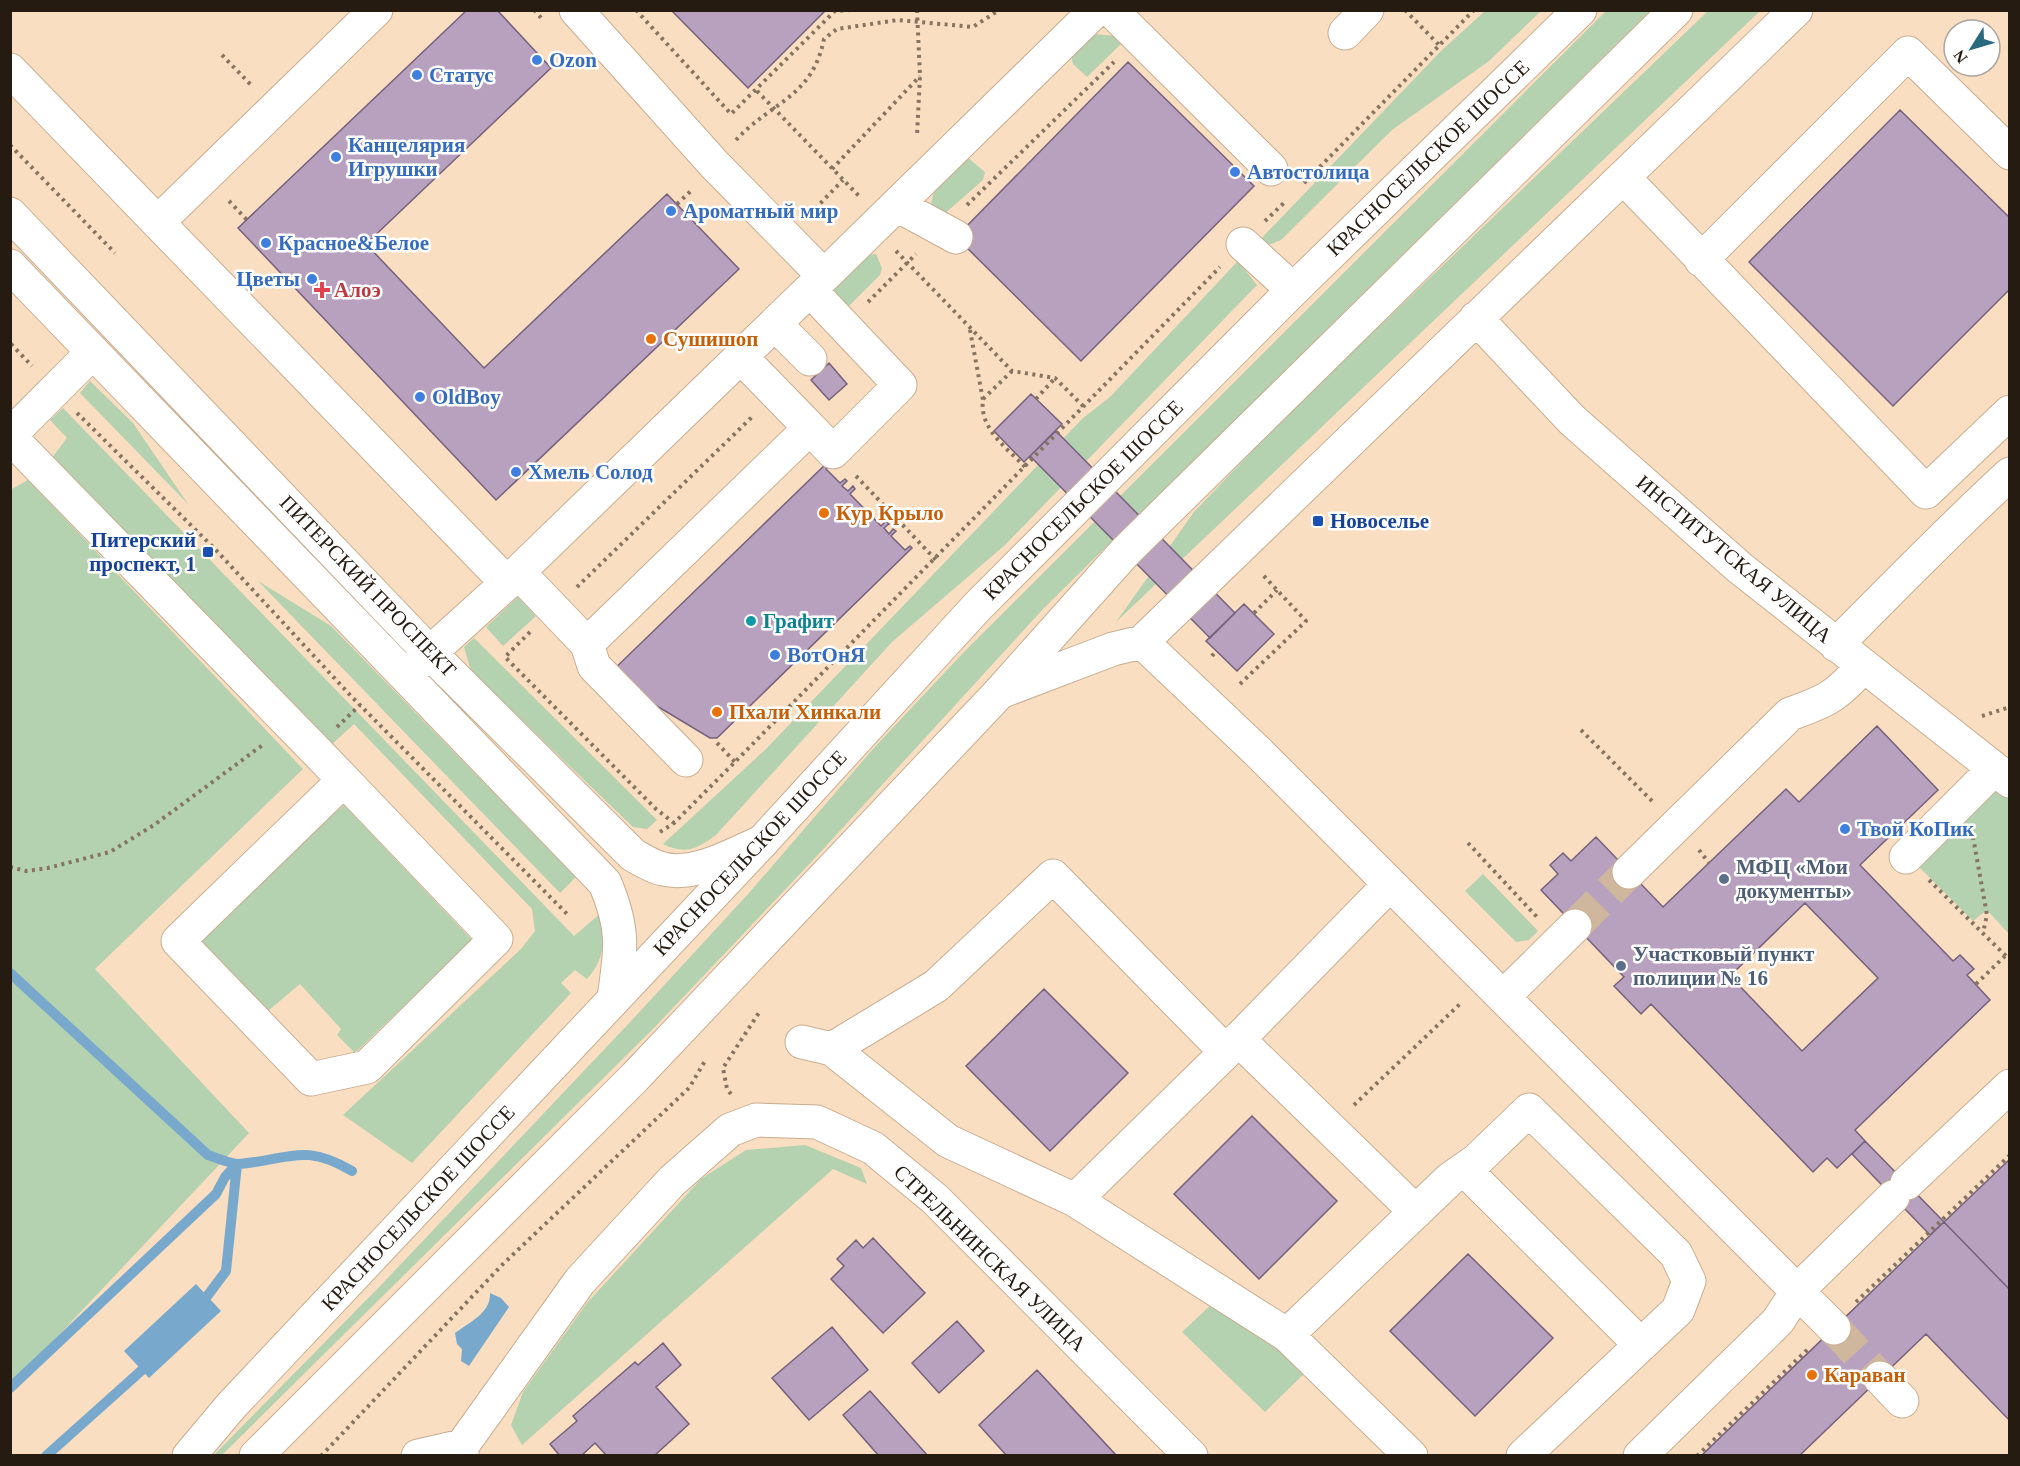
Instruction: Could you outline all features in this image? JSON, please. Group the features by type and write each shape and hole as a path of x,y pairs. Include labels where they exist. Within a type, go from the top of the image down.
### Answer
{"street":[{"path":"158,222 376,10"},
{"path":"576,10 817,283 900,385 833,452 741,357"},
{"path":"405,676 513,578 1096,10"},
{"path":"1111,10 1166,82 1238,152 1271,169"},
{"name":"КРАСНОСЕЛЬСКОЕ ШОССЕ","path":"189,1455 231,1406 762,842 976,607 1293,290 1580,10"},
{"path":"256,1455 635,1077 1000,692 1125,552 1677,10"},
{"path":"1000,692 1113,650 1142,642 1796,10"},
{"path":"1701,260 1908,53 2010,153"},
{"path":"10,70 513,578 587,644 594,666 686,760"},
{"path":"1623,177 1926,492 2010,412"},
{"path":"897,205 960,222"},
{"name":"ПИТЕРСКИЙ ПРОСПЕКТ","path":"10,214 429,652 633,855 662,869 681,870 703,866 762,842"},
{"path":"1244,243 1293,290"},
{"name":"ПИТЕРСКИЙ ПРОСПЕКТ","path":"10,266 605,883 620,925 620,962 614,998"},
{"name":"ИНСТИТУТСКАЯ УЛИЦА","path":"1476,318 1572,420 1740,568 2002,775"},
{"path":"775,324 810,359"},
{"path":"93,352 10,436 344,780 495,939 367,1066 311,1079 178,941 344,780"},
{"path":"587,644 810,428"},
{"path":"1836,645 1877,607 1956,524 2010,474"},
{"path":"1142,642 1217,711 1834,1328"},
{"path":"1629,872 1790,714 1825,702 1842,690 1863,666"},
{"path":"1913,865 2002,775"},
{"path":"1411,1455 1287,1335 1075,1200 948,1141 817,1045 936,986 1053,876 1232,1046 1416,1212"},
{"path":"1075,1200 1232,1046 1390,884"},
{"path":"1494,988 1575,926"},
{"path":"1640,1455 1778,1321 1798,1290 2010,1086"},
{"path":"1287,1335 1416,1212 1477,1160 1529,1110 1676,1254 1689,1281 1678,1310 1523,1455"},
{"name":"СТРЕЛЬНИНСКАЯ УЛИЦА","path":"462,1451 580,1281 672,1181 730,1130 756,1120 817,1122 850,1135 873,1148 935,1199 1191,1455"},
{"path":"1464,1169 1641,1345"},
{"path":"1880,1378 1902,1401"},
{"path":"171,1455 231,1406"},
{"path":"418,1455 462,1451"}],"path":[{"path":"636,10 731,114 836,11 850,10"},
{"path":"910,143 917,135 920,76 916,10"},
{"path":"732,144 772,109 802,87 820,57 824,39 837,29 888,21 917,20 973,27 999,10"},
{"path":"1405,10 1439,45"},
{"path":"1303,184 1474,10"},
{"path":"222,55 243,78"},
{"path":"960,222 1117,59"},
{"path":"832,169 920,76"},
{"path":"757,91 860,197 861,206"},
{"path":"10,145 115,253"},
{"path":"803,220 843,180"},
{"path":"677,204 700,182"},
{"path":"860,197 867,189"},
{"path":"225,196 247,220"},
{"path":"655,836 674,823 936,560 1287,200"},
{"path":"897,251 1012,370 1055,378 1084,407"},
{"path":"860,310 914,257"},
{"path":"970,329 983,400 981,411 985,422 1026,468"},
{"path":"11,344 54,390 214,548 358,707 569,916"},
{"path":"983,400 1012,370"},
{"path":"1036,399 1055,378"},
{"path":"571,593 755,414"},
{"path":"833,452 936,560"},
{"path":"1240,684 1306,621 1261,573"},
{"path":"1254,613 1277,590"},
{"path":"535,628 505,657 656,808 674,823"},
{"path":"1212,656 1216,651"},
{"path":"1971,718 2010,707"},
{"path":"1581,730 1676,825"},
{"path":"712,738 735,762"},
{"path":"10,867 26,871 48,868 110,852 154,825 270,741"},
{"path":"1468,843 1543,925"},
{"path":"1701,853 1709,863"},
{"path":"1979,861 1988,915 1982,933"},
{"path":"1913,865 2010,960"},
{"path":"1976,984 2005,956"},
{"path":"1348,1111 1494,988"},
{"path":"727,1089 723,1068 760,1011"},
{"path":"321,1455 503,1264 689,1088 705,1061"}],"green space":[{"path":"1485,11 1541,11 1489,61 1392,130 1281,240 1266,246 1256,244 1441,51"},
{"path":"1606,11 1650,11 1044,608 816,857 654,1028 222,1455 213,1456 384,1282 633,1019 749,893 873,749 962,654"},
{"path":"1708,11 1760,11 1116,622 1194,512 1286,416"},
{"path":"1095,34 1116,36 1123,42 1087,77 1073,64 1071,56"},
{"path":"967,157 985,172 983,180 942,216 931,204 934,191"},
{"path":"876,254 882,268 880,275 846,309 829,292 864,256"},
{"path":"1238,261 1257,285 1005,545 892,642 716,835 691,849 678,849 663,844 766,749 1083,418 1110,397"},
{"path":"90,381 133,423 188,504 80,393"},
{"path":"63,408 574,936 601,913 603,948 593,972 587,979 575,970 561,983 571,993 412,1163 343,1115 521,949 535,931 532,909 354,724 331,745 51,459 67,438 50,420"},
{"path":"28,480 303,769 95,969 249,1133 11,1386 10,490"},
{"path":"258,581 331,626 576,877 560,893"},
{"path":"518,597 536,616 503,646 486,627"},
{"path":"474,638 657,820 647,829 633,827 471,671 464,647"},
{"path":"2008,791 2009,934 1987,910 1973,921 1916,864 1986,797 1996,792"},
{"path":"344,805 472,940 355,1053 337,1035 341,1029 300,984 268,1011 195,935 321,809 331,816"},
{"path":"1483,874 1538,931 1529,940 1516,942 1465,891"},
{"path":"805,1145 861,1168 867,1184 833,1169 522,1445 511,1425 523,1392 587,1303 701,1179 746,1150"},
{"path":"1213,1303 1309,1369 1265,1412 1182,1332"}],"water":[{"path":"196,1284 221,1311 149,1378 124,1351"},
{"path":"490,1293 501,1298 509,1307 469,1366 461,1361 462,1349 457,1344 455,1333 483,1312"}],"building":[{"path":"467,10 497,10 551,68 366,244 484,368 667,194 739,269 496,500 238,228"},
{"path":"671,10 826,10 748,88"},
{"path":"1128,62 1254,186 1081,361 956,237"},
{"path":"1900,110 2010,218 2010,289 1893,406 1749,262"},
{"path":"829,363 847,384 829,400 811,380"},
{"path":"1031,394 1062,424 1024,462 994,431"},
{"path":"1056,431 1235,613 1210,638 1030,456"},
{"name":"Графит","path":"828,462 831,464 826,469 840,483 845,479 847,481 842,486 848,491 853,486 855,489 850,494 881,526 886,521 889,524 884,528 889,534 893,529 896,531 891,536 905,550 910,546 912,548 717,738 710,738 607,676"},
{"path":"1244,604 1274,634 1237,671 1206,641"},
{"path":"1877,726 1938,790 1860,865 1953,961 1960,955 1974,969 1967,975 1990,1000 1855,1130 1865,1141 1837,1168 1827,1158 1813,1172 1651,1004 1641,1014 1614,986 1624,977 1541,890 1558,874 1550,865 1563,853 1571,861 1596,837 1663,907 1786,789 1799,802","holes":["1805,903 1878,978 1802,1051 1730,976"]},
{"path":"1044,989 1128,1073 1050,1151 966,1066"},
{"path":"1252,1116 1337,1201 1259,1279 1174,1194"},
{"path":"1865,1141 1944,1222 1930,1235 1852,1154"},
{"path":"2010,1159 2010,1290 1944,1222"},
{"path":"1944,1222 2010,1290 2010,1421 1926,1334 1799,1456 1701,1456"},
{"path":"873,1238 925,1293 883,1333 831,1279 844,1266 837,1259 856,1240 863,1248"},
{"path":"1468,1254 1553,1338 1475,1416 1390,1331"},
{"path":"957,1321 984,1351 939,1393 912,1363"},
{"path":"832,1327 868,1370 809,1420 772,1378"},
{"path":"663,1343 681,1365 656,1387 689,1424 654,1456 607,1456 595,1443 581,1456 560,1456 550,1444 577,1421 573,1416 635,1362 638,1365"},
{"path":"1037,1370 1115,1454 1114,1456 1007,1456 979,1425"},
{"path":"870,1391 928,1456 879,1456 843,1415"}],"waterway":[{"path":"10,973 208,1155 239,1164 308,1155 335,1162 352,1171"},
{"path":"199,1307 226,1271 237,1164"},
{"path":"10,1388 216,1194 225,1177 237,1164"},
{"path":"46,1456 151,1362"}],"tunnel":[{"path":"1575,926 1629,872"},
{"path":"1834,1328 1880,1378"}],"place":[{"name":"Ozon","path":"537,60"},
{"name":"Статус","path":"417,75"},
{"name":"Канцелярия Игрушки","path":"336,157"},
{"name":"Автостолица","path":"1235,172"},
{"name":"Ароматный мир","path":"671,211"},
{"name":"Красное&Белое","path":"266,243"},
{"name":"Цветы","path":"312,279"},
{"name":"Алоэ","path":"322,290"},
{"name":"Сушишоп","path":"651,339"},
{"name":"OldBoy","path":"420,397"},
{"name":"Хмель Солод","path":"516,472"},
{"name":"Кур Крыло","path":"824,513"},
{"name":"Новоселье","path":"1318,521"},
{"name":"Питерский проспект, 1","path":"208,552"},
{"name":"Графит","path":"751,621"},
{"name":"ВотОнЯ","path":"775,655"},
{"name":"Пхали Хинкали","path":"717,712"},
{"name":"Твой КоПик","path":"1845,829"},
{"name":"МФЦ «Мои документы»","path":"1724,879"},
{"name":"Участковый пункт полиции № 16","path":"1621,966"},
{"name":"Караван","path":"1812,1375"}]}
